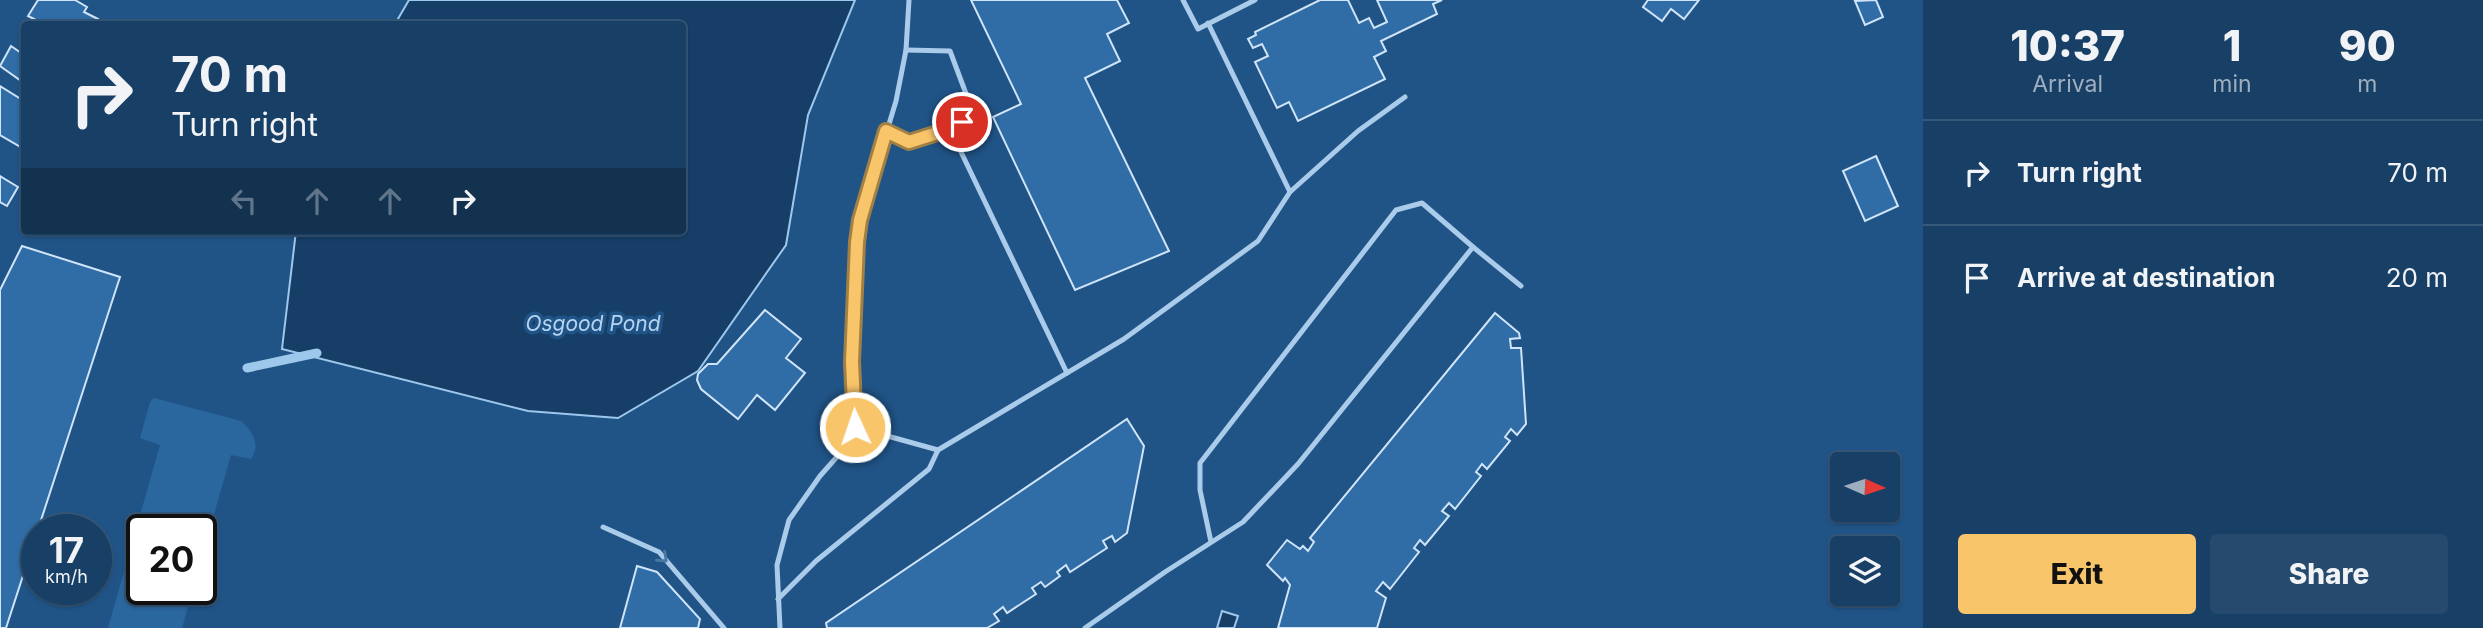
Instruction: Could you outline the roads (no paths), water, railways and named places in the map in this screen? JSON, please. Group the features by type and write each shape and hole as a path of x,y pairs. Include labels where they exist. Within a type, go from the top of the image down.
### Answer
{"lane":[{"path":"780,628 777,565 789,520 820,476 843,450 855,427 852,362 857,242 860,220 896,101 906,50 909,0"},
{"path":"1184,0 1198,29 1255,0"},
{"path":"1208,23 1290,192"},
{"path":"886,131 909,142 950,129 974,115 950,51 906,50"},
{"path":"778,599 816,561 929,469 938,450 1124,339 1258,241 1290,192 1358,131 1405,97"},
{"path":"950,129 1067,373"},
{"path":"1211,542 1199,490 1200,463 1396,210 1422,203 1521,286"},
{"path":"1085,628 1243,522 1298,464 1473,247"},
{"path":"855,427 938,450"},
{"path":"603,527 659,552 724,628"}],"water":[{"name":"Osgood Pond","path":"409,0 855,0 808,115 786,245 698,371 618,418 528,411 282,349 296,235 686,235 686,21 397,21"},
{"path":"1222,611 1238,616 1234,628 1217,628"}],"waterway":[{"path":"247,368 317,353"}]}
